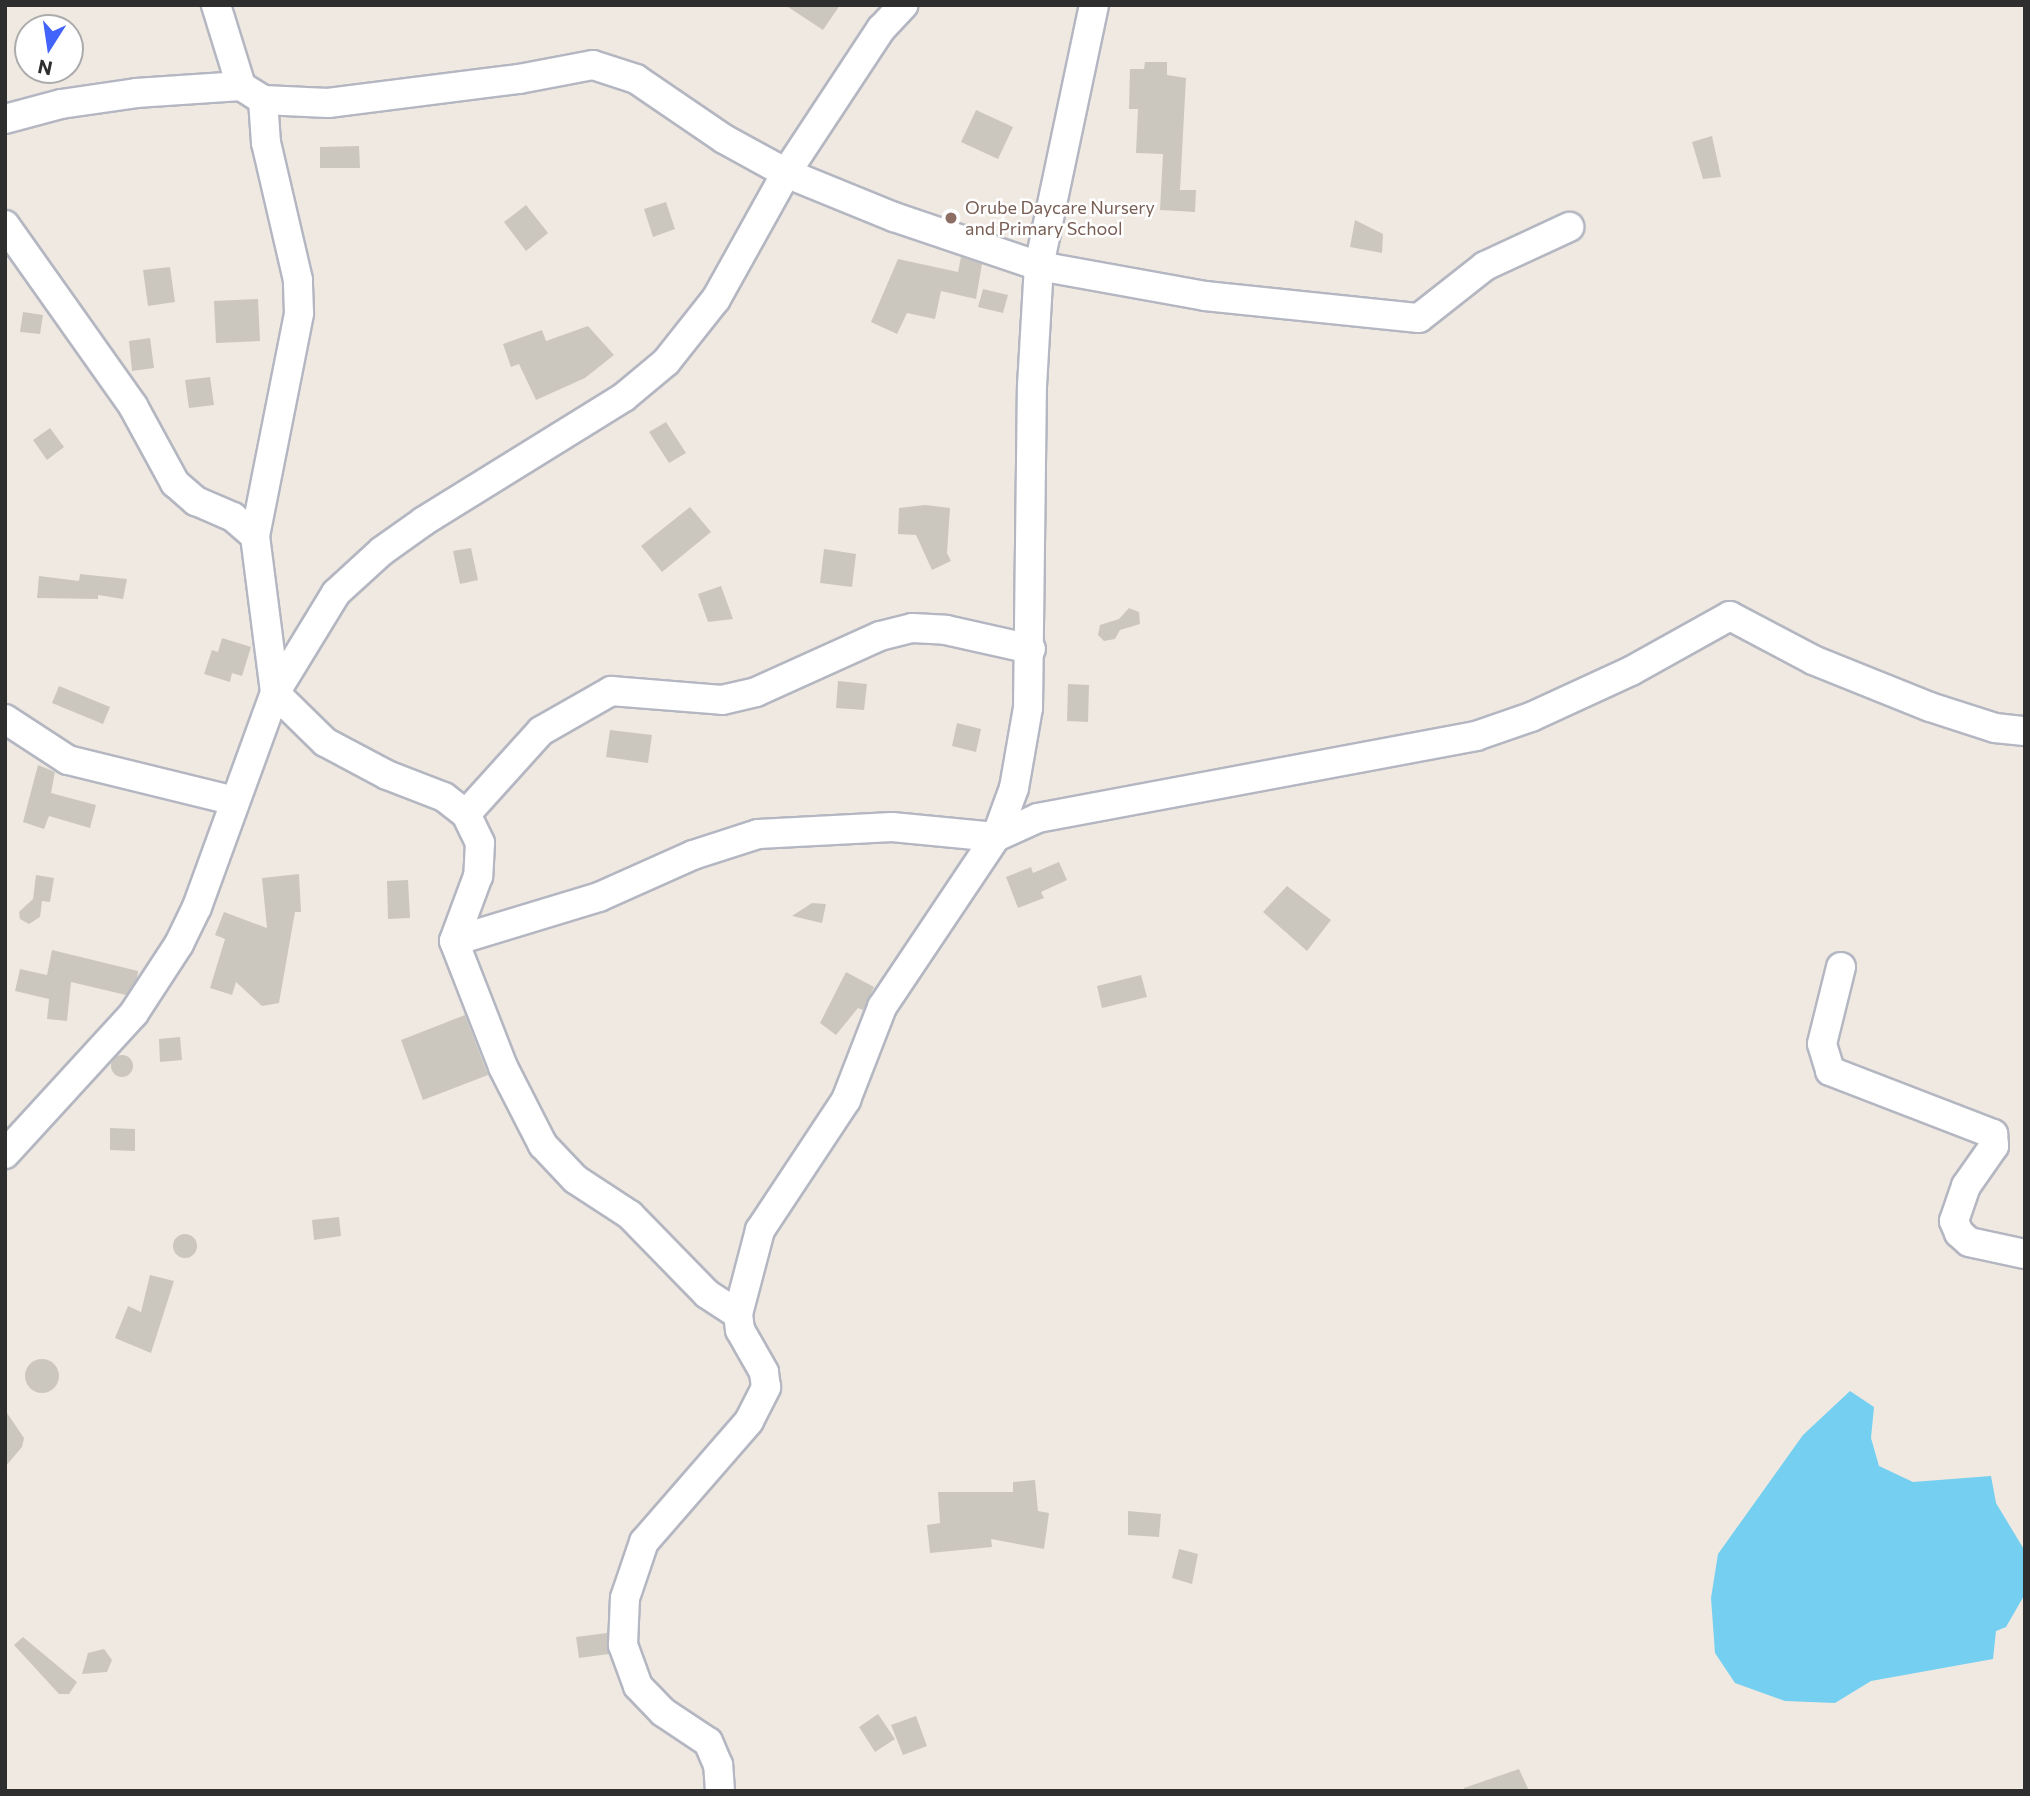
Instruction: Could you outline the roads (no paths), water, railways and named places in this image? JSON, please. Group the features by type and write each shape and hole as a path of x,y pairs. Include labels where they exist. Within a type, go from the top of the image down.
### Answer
{"street":[{"path":"216,5 252,93 298,280 299,313 255,536 275,694 325,742 387,775 444,797 466,814 480,843 478,876 454,941 507,1078 543,1145 558,1164 630,1215 707,1294 738,1314"},
{"path":"5,1154 134,1013 159,975 197,906 275,694 336,593 382,551 624,397 666,362 716,299 786,173 881,29 903,5"},
{"path":"720,1791 718,1765 708,1742 663,1712 638,1686 626,1656 622,1626 633,1566 644,1542 749,1421 766,1387 765,1372 740,1330 738,1314 750,1259 773,1206 846,1100 888,997 996,837 1014,788 1028,708 1031,649 1032,386 1039,267 1094,5"},
{"path":"5,119 61,104 136,93 252,93 328,103 519,79 593,65 636,79 724,139 786,173 894,218 1039,267 1205,296 1419,318 1485,265 1569,227"},
{"path":"5,225 134,406 175,483 196,501 233,517 255,536"},
{"path":"454,941 599,897 693,855 758,834 892,827 996,837 1038,818 1476,736 1531,717 1631,671 1730,616 1813,660 1930,707 1995,728 2025,731"},
{"path":"466,814 541,731 611,691 722,700 755,692 880,636 912,628 946,629 1031,649"},
{"path":"5,719 68,760 235,801"},
{"path":"1014,788 1038,818"},
{"path":"1841,967 1822,1044 1830,1071 1993,1134 1994,1146 1966,1186 1954,1221 1959,1233 1969,1242 2025,1254"}],"water":[{"path":"1850,1391 1874,1407 1871,1438 1879,1466 1913,1482 1991,1476 1996,1503 2025,1551 2025,1594 2006,1627 1996,1631 1993,1659 1871,1681 1835,1703 1785,1701 1735,1683 1715,1653 1711,1598 1718,1554 1803,1435"}],"place":[{"name":"Orube Daycare Nursery and Primary School","path":"951,218"}]}
